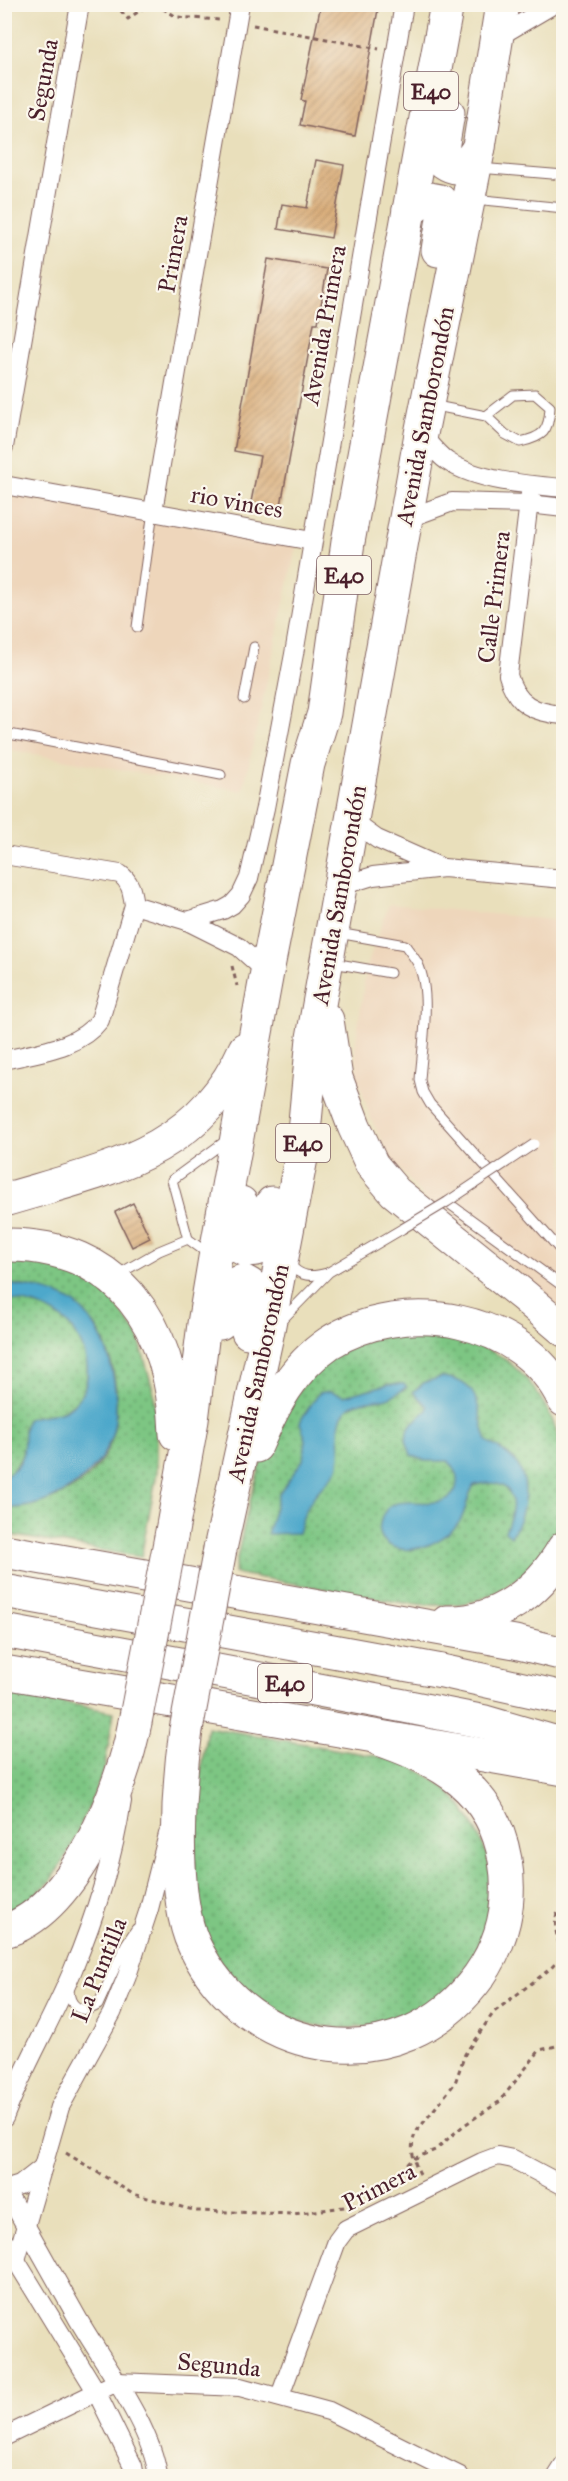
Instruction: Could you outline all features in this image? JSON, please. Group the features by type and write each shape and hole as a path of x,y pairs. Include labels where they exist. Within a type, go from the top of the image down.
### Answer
{"highway":[{"name":"E40","path":"133,1733 192,1420 204,1324 251,1061 256,987 308,764 324,713 348,542 447,4"},
{"path":"467,4 442,156 450,166 465,166 471,161 474,171"},
{"name":"Avenida Samborondón","path":"379,1739 417,1752 441,1765 456,1775 471,1790 486,1810 503,1851 508,1893 506,1911 494,1952 470,1988 451,2007 431,2022 412,2032 386,2041 363,2045 334,2045 301,2039 268,2026 247,2012 227,1993 207,1968 194,1944 186,1921 180,1856 181,1785 186,1730 237,1465 267,1335 303,1153 313,1038 425,412 474,171 502,4"},
{"path":"409,210 419,200 431,198 440,201 444,212 418,363 425,412"},
{"path":"327,961 336,1078 372,1165 395,1192 564,1330"},
{"path":"4,1200 128,1162 172,1139 211,1105 228,1084 246,1046 256,987"},
{"path":"251,1061 252,1140 236,1236 240,1246 251,1250 257,1249 264,1241 284,1147 313,1038"},
{"path":"4,1245 50,1249 75,1257 112,1277 142,1312 157,1335 166,1360 175,1408 177,1497"},
{"path":"192,1420 219,1328 226,1292 229,1286 243,1281 254,1291 254,1300 238,1385 237,1465"},
{"path":"229,1508 287,1383 299,1369 328,1344 368,1325 388,1320 438,1318 458,1321 482,1329 526,1354 545,1372 564,1400"},
{"path":"390,1620 466,1623 485,1617 525,1595 545,1577 564,1548"},
{"path":"4,1551 515,1642 564,1654"},
{"name":"E40","path":"4,1591 442,1671 564,1698"},
{"name":"E40","path":"4,1631 485,1722 564,1746"},
{"path":"4,1672 379,1739 564,1769"},
{"path":"4,1931 33,1915 50,1901 68,1881 92,1844 106,1814 133,1733"}],"street":[{"name":"Segunda","path":"4,447 80,4"},
{"name":"Avenida Primera","path":"187,921 232,905 241,895 249,878 265,808 294,654 404,4"},
{"path":"496,38 554,4"},
{"name":"Primera","path":"153,511 238,13"},
{"path":"425,412 445,460 463,470 531,485 564,488"},
{"name":"rio vinces","path":"4,485 312,541"},
{"name":"Calle Primera","path":"531,485 508,675 512,690 532,709 564,715"},
{"path":"406,519 452,502 529,504 564,508"},
{"path":"352,821 377,839 444,868"},
{"path":"4,855 120,874 126,879 132,891 134,905 100,1020 93,1029 66,1045 4,1060"},
{"path":"341,886 373,876 444,868 564,879"},
{"path":"134,905 187,921 239,947 256,987"},
{"name":"La Puntilla","path":"5,2117 16,2087 72,1972 110,1866 133,1733"},
{"name":"La Puntilla","path":"16,2260 60,2107 112,2013 127,1976 148,1909 181,1785"},
{"name":"Primera","path":"280,2396 337,2241 346,2229 498,2156 513,2159 564,2186"},
{"path":"43,2167 26,2181 5,2189 117,2382 156,2457 158,2476"},
{"path":"4,2241 96,2391 133,2466 135,2476"},
{"name":"Segunda","path":"4,2438 117,2382 240,2386 329,2411 460,2476"},
{"path":"557,2476 564,2465"}],"lane":[{"path":"474,171 564,175"},
{"path":"474,171 564,208"},
{"path":"425,412 486,416 504,434 520,442 538,438 549,423 550,407 535,394 513,395 486,416"},
{"path":"137,627 153,511"},
{"path":"244,699 254,647"},
{"path":"4,733 221,775"},
{"path":"327,961 353,938 368,938 405,945 418,964 423,983 420,1080 423,1092 430,1104 564,1254"},
{"path":"327,961 390,973"},
{"path":"215,1258 188,1239 172,1180 238,1132"},
{"path":"285,1246 291,1267 305,1276 314,1277 329,1272 447,1202 534,1144"},
{"path":"447,1202 564,1287"},
{"path":"112,1277 159,1251 188,1239"},
{"path":"267,1335 329,1272"},
{"path":"72,1972 69,1996 72,2004 84,2010 98,2005 126,1944 148,1909"}],"path":[{"path":"115,4 128,19 149,4"},
{"path":"155,4 177,17 238,13 395,52"},
{"path":"223,939 221,949 234,968 237,986 256,987"},
{"path":"413,2159 412,2140 416,2132 455,2083 465,2054 481,2028 494,2012 560,1959 561,1948 554,1925 558,1911 564,1908"},
{"path":"379,2194 413,2159 435,2150 463,2126 499,2102 540,2050 564,2044"},
{"path":"50,2143 132,2194 197,2211 294,2214 353,2206 347,2215 346,2229"}],"shaded area":[{"path":"4,495 297,543 243,791 5,749"},
{"path":"389,904 563,921 563,1310 425,1199 390,1158 371,1119 358,1079 355,1048 366,969"}],"green space":[{"path":"4,1256 52,1261 105,1290 138,1335 154,1394 157,1429 157,1473 141,1557 5,1534 5,1508 35,1505 50,1500 77,1485 99,1464 111,1442 116,1400 115,1379 110,1358 98,1329 87,1318 45,1291 27,1286 5,1284"},
{"path":"5,1299 25,1302 45,1309 58,1315 68,1324 83,1348 87,1375 84,1388 77,1400 59,1412 35,1416 24,1427 22,1454 16,1466 5,1476"},
{"path":"388,1333 440,1335 476,1344 503,1358 526,1379 536,1392 545,1405 558,1434 563,1458 562,1513 545,1548 522,1575 507,1586 476,1601 459,1604 402,1603 234,1573 255,1482 278,1424 294,1398 313,1375 337,1354"},
{"path":"4,1691 114,1712 104,1771 72,1846 51,1881 27,1902 4,1915"},
{"path":"207,1727 393,1759 422,1772 445,1788 455,1799 473,1823 484,1847 491,1877 491,1897 488,1917 469,1965 436,1999 395,2020 350,2028 304,2022 261,2003 227,1971 204,1925 195,1876 195,1826"}],"water":[{"path":"5,1284 53,1293 71,1301 85,1313 96,1327 107,1352 112,1370 116,1406 115,1422 105,1452 84,1478 54,1498 30,1506 14,1508 5,1508 5,1476 14,1469 22,1456 27,1419 67,1409 78,1399 85,1388 87,1375 82,1347 67,1324 57,1315 45,1309 25,1302 5,1299"},
{"path":"442,1377 456,1380 472,1392 487,1441 508,1454 520,1468 525,1488 523,1509 511,1536 505,1531 512,1509 510,1493 505,1487 497,1484 474,1485 461,1519 447,1535 424,1546 400,1549 390,1546 381,1536 380,1525 385,1511 398,1503 441,1501 452,1494 457,1484 455,1472 448,1461 426,1461 411,1455 406,1440 407,1431 412,1423 427,1410 427,1406 413,1392 425,1382"},
{"path":"389,1384 404,1384 407,1387 387,1398 351,1406 342,1416 339,1430 340,1460 338,1467 309,1504 298,1533 267,1534 279,1493 303,1460 306,1440 300,1423 319,1393 330,1391 344,1396"}],"building":[{"path":"321,4 379,4 355,136 300,125 305,101 301,100"},
{"path":"316,160 344,165 331,238 278,229 282,204 307,208"},
{"path":"268,259 327,269 318,323 314,323 280,511 250,507 260,456 234,451"},
{"path":"133,1203 150,1238 132,1247 115,1212"}]}
